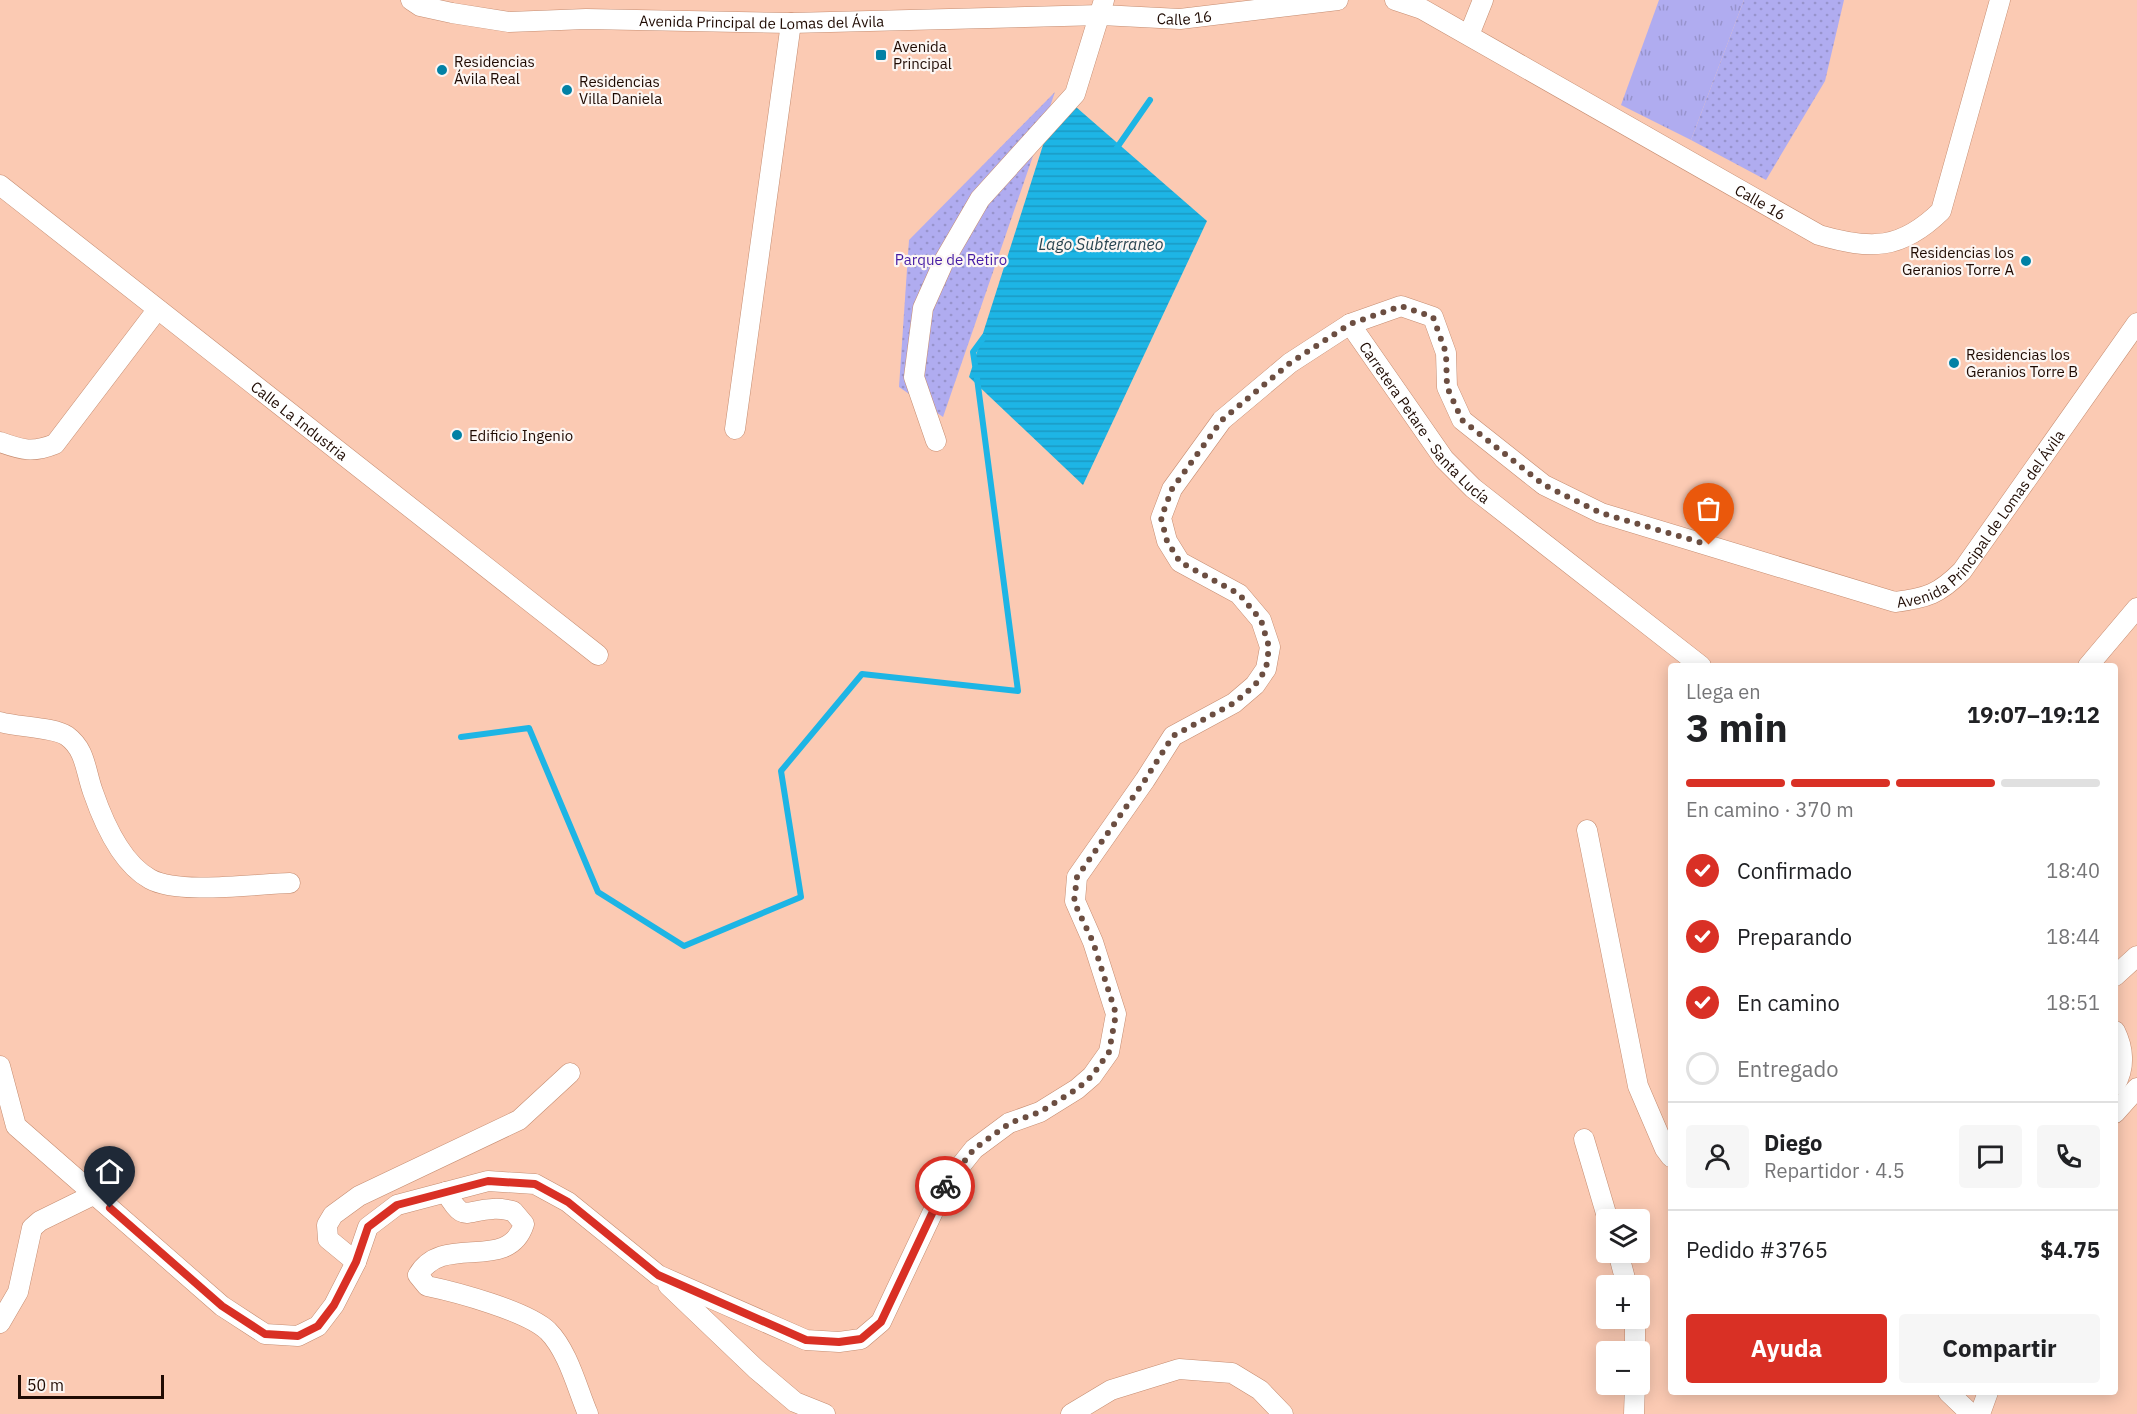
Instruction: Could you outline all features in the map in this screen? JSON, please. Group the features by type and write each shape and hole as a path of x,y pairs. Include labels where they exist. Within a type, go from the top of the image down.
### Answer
{"street":[{"name":"Avenida Principal de Lomas del Ávila","path":"411,0 420,6 509,22 586,19 790,23 1102,7"},
{"name":"Calle 16","path":"1102,7 1180,19 1338,0"},
{"name":"Calle 16","path":"1395,0 1422,9 1469,35 1819,235 1851,244 1880,245 1903,239 1924,227 1941,211 2000,0"},
{"path":"1469,35 1483,0"},
{"path":"936,441 914,377 923,308 944,261 980,199 1075,94 1102,7"},
{"path":"735,429 790,23"},
{"name":"Calle La Industria","path":"0,185 598,655"},
{"name":"Avenida Principal de Lomas del Ávila","path":"1350,324 1401,306 1433,317 1446,353 1447,387 1462,420 1544,485 1601,513 1895,602 1922,599 1945,589 1962,571 2137,323"},
{"path":"0,442 21,450 37,451 55,444 157,310"},
{"path":"658,1275 806,1340 839,1342 861,1339 881,1322 946,1184 974,1149 1010,1123 1050,1107 1092,1076 1109,1052 1116,1014 1093,942 1074,902 1077,877 1173,736 1234,703 1255,685 1266,669 1269,647 1261,620 1239,594 1180,562 1167,541 1161,518 1172,489 1222,420 1290,363 1350,324"},
{"name":"Carretera Petare - Santa Lucía","path":"1350,324 1444,459 1473,488 1697,663"},
{"path":"2091,663 2137,608"},
{"path":"0,722 64,734 80,747 102,816 129,858 148,878 166,885 185,887 290,883"},
{"path":"1587,830 1638,1086 1668,1153"},
{"path":"2118,973 2137,956"},
{"path":"2118,1038 2121,1044 2122,1073 2118,1080"},
{"path":"0,1066 16,1126 222,1306 265,1334 298,1336 318,1326 334,1305 356,1262 368,1227 397,1205 488,1181 535,1184 568,1202 658,1275 795,1402 825,1414"},
{"path":"356,1262 328,1239 327,1225 333,1215 359,1196 519,1120 570,1073"},
{"path":"2118,1110 2137,1088"},
{"path":"1584,1139 1605,1209"},
{"path":"446,1192 455,1209 468,1215 493,1209 513,1211 524,1224 520,1234 508,1246 492,1252 451,1252 424,1265 418,1275 427,1286 455,1292 526,1317 547,1330 561,1349 588,1414"},
{"path":"0,1323 18,1292 32,1228 40,1221 95,1194"},
{"path":"1071,1414 1111,1390 1179,1369 1232,1373 1260,1390 1283,1414"},
{"path":"1634,1414 1635,1395"},
{"path":"1951,1395 1971,1414"},
{"path":"1980,1414 1987,1395"}],"green space":[{"path":"1659,0 1744,0 1691,140 1621,105"},
{"path":"1744,0 1844,0 1825,81 1766,180 1691,140"},
{"name":"Parque de Retiro","path":"1055,92 943,417 899,387 909,240"}],"water":[{"name":"Lago Subterraneo","path":"1076,107 1207,221 1083,485 969,377 1044,142"}],"waterway":[{"path":"1116,149 1150,100"},
{"path":"975,365 973,352 984,337"},
{"path":"461,737 529,728 598,892 684,946 801,897 781,771 862,674 1018,691 977,378"}],"way so far":[{"path":"945,1186 974,1149 1010,1123 1040,1112 1077,1089 1092,1076 1109,1052 1116,1014 1093,942 1074,902 1077,877 1173,736 1234,703 1255,685 1266,669 1269,647 1261,620 1239,594 1180,562 1167,541 1161,518 1172,489 1197,451 1222,420 1290,363 1350,324 1401,306 1433,317 1446,353 1447,387 1462,420 1544,485 1601,513 1709,545"}],"place":[{"name":"Avenida Principal","path":"881,55"},
{"name":"Residencias Ávila Real","path":"442,70"},
{"name":"Residencias Villa Daniela","path":"567,90"},
{"name":"Residencias los Geranios Torre A","path":"2026,261"},
{"name":"Residencias los Geranios Torre B","path":"1954,363"},
{"name":"Edificio Ingenio","path":"457,435"}],"route":[{"path":"110,1208 222,1306 265,1334 298,1336 318,1326 334,1305 356,1262 368,1227 397,1205 488,1181 535,1184 568,1202 658,1275 806,1340 839,1342 861,1339 881,1322 945,1186"}]}
